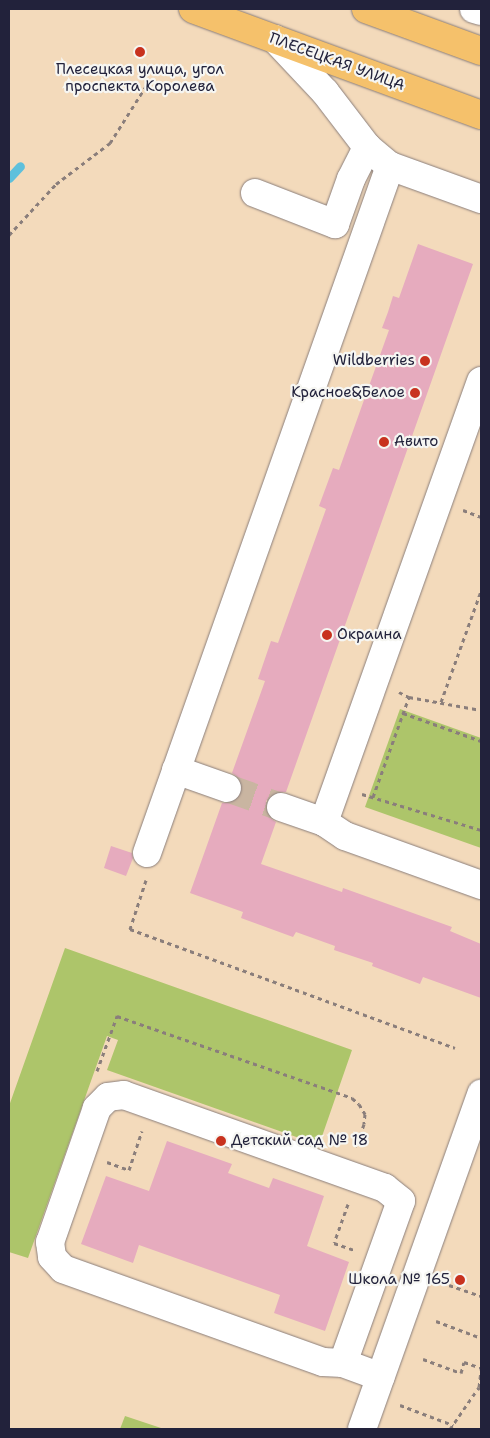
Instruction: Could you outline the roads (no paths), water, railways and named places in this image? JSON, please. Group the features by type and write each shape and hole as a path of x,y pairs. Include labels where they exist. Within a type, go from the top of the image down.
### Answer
{"main road":[{"name":"ПЛЕСЕЦКАЯ УЛИЦА","path":"193,9 481,115"},
{"path":"366,9 481,52"}],"street":[{"path":"474,9 481,11"},
{"path":"275,39 325,92 367,147 390,166 481,199"},
{"path":"255,193 336,224 351,179 367,147"},
{"path":"147,853 390,166"},
{"path":"324,822 481,380"},
{"path":"176,770 227,788"},
{"path":"281,807 324,822 345,836 481,884"},
{"path":"377,1386 343,1363 323,1362 63,1268 52,1257 50,1242 97,1108 108,1096 124,1094 385,1188 401,1201 438,1215"},
{"path":"362,1429 481,1094"},
{"path":"343,1363 401,1201"}],"waterway":[{"path":"9,178 20,166"}],"tunnel":[{"path":"227,788 281,807"}],"place":[{"name":"Плесецкая улица, угол проспекта Королева","path":"140,52"},
{"name":"Wildberries","path":"425,361"},
{"name":"Красное&Белое","path":"415,393"},
{"name":"Авито","path":"384,442"},
{"name":"Окраина","path":"327,635"},
{"name":"Детский сад № 18","path":"221,1141"},
{"name":"Школа № 165","path":"460,1280"}]}
